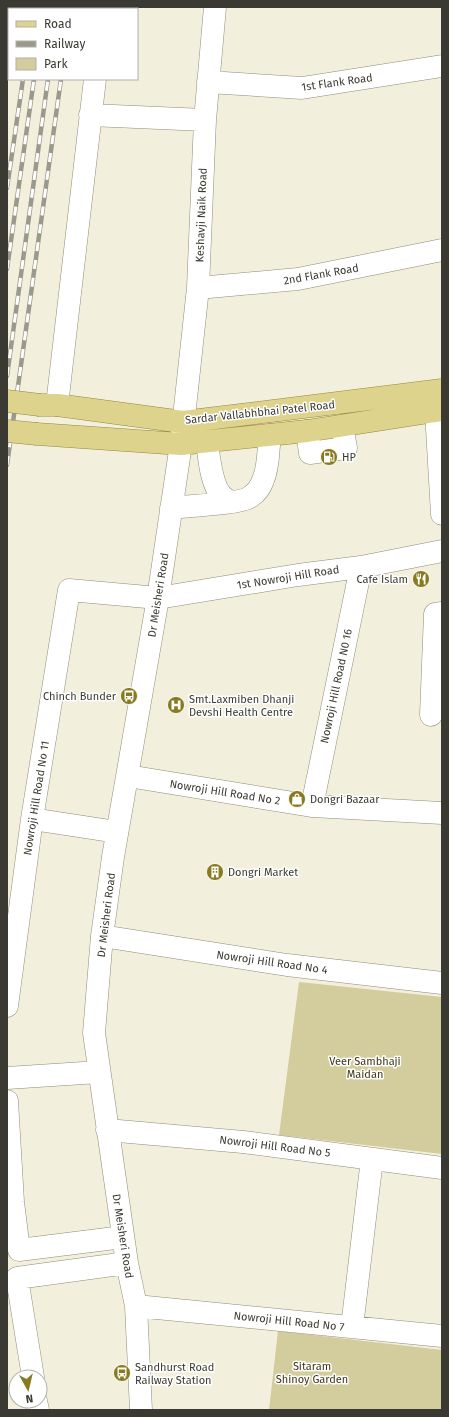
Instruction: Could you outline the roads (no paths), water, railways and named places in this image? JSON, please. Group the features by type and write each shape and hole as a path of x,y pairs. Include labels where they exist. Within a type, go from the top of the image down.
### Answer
{"main road":[{"name":"Sardar Vallabhbhai Patel Road","path":"7,401 183,422 437,401"},
{"name":"Sardar Vallabhbhai Patel Road","path":"7,431 181,444 342,426 437,401"}],"street":[{"name":"Keshavji Naik Road","path":"183,422 198,288 205,120 214,7"},
{"name":"1st Flank Road","path":"208,82 302,88 442,66"},
{"path":"49,405 94,80"},
{"path":"90,115 205,120"},
{"name":"2nd Flank Road","path":"198,288 298,279 442,250"},
{"path":"437,401 442,514"},
{"name":"Dr Meisheri Road","path":"141,1410 136,1306 123,1237 94,1033 102,936 117,832 158,598 183,422"},
{"path":"171,508 230,502 249,498 257,490 263,480 266,469 270,435"},
{"path":"207,442 210,464 215,483 221,496 230,502"},
{"name":"1st Nowroji Hill Road","path":"69,590 158,598 298,574 361,567 442,551"},
{"name":"Nowroji Hill Road N0 16","path":"312,806 361,567"},
{"name":"Nowroji Hill Road No 11","path":"7,1006 32,818 69,590"},
{"path":"431,715 435,614 442,613"},
{"name":"Nowroji Hill Road No 2","path":"128,776 312,806 442,814"},
{"path":"32,818 117,832"},
{"name":"Nowroji Hill Road No 4","path":"102,936 287,965 442,983"},
{"path":"7,1078 99,1072"},
{"path":"7,1102 12,1202 19,1250 123,1237"},
{"name":"Nowroji Hill Road No 5","path":"107,1130 243,1142 442,1168"},
{"path":"352,1327 372,1159"},
{"path":"32,1369 17,1278 127,1263"},
{"name":"Nowroji Hill Road No 7","path":"136,1306 442,1336"}],"railway":[{"path":"7,33 8,26"},
{"path":"7,74 8,67"},
{"path":"7,188 23,80"},
{"path":"7,269 34,80"},
{"path":"7,376 48,80"},
{"path":"7,465 61,80"}],"place":[{"name":"HP","path":"329,457"},
{"name":"Cafe Islam","path":"421,579"},
{"name":"Chinch Bunder","path":"129,696"},
{"name":"Smt.Laxmiben Dhanji Devshi Health Centre","path":"176,705"},
{"name":"Dongri Bazaar","path":"297,799"},
{"name":"Dongri Market","path":"215,872"},
{"name":"Sandhurst Road Railway Station","path":"122,1373"}],"park label":[{"name":"Veer Sambhaji Maidan","path":"365,1067"},
{"name":"Sitaram Shinoy Garden","path":"312,1372"}]}
